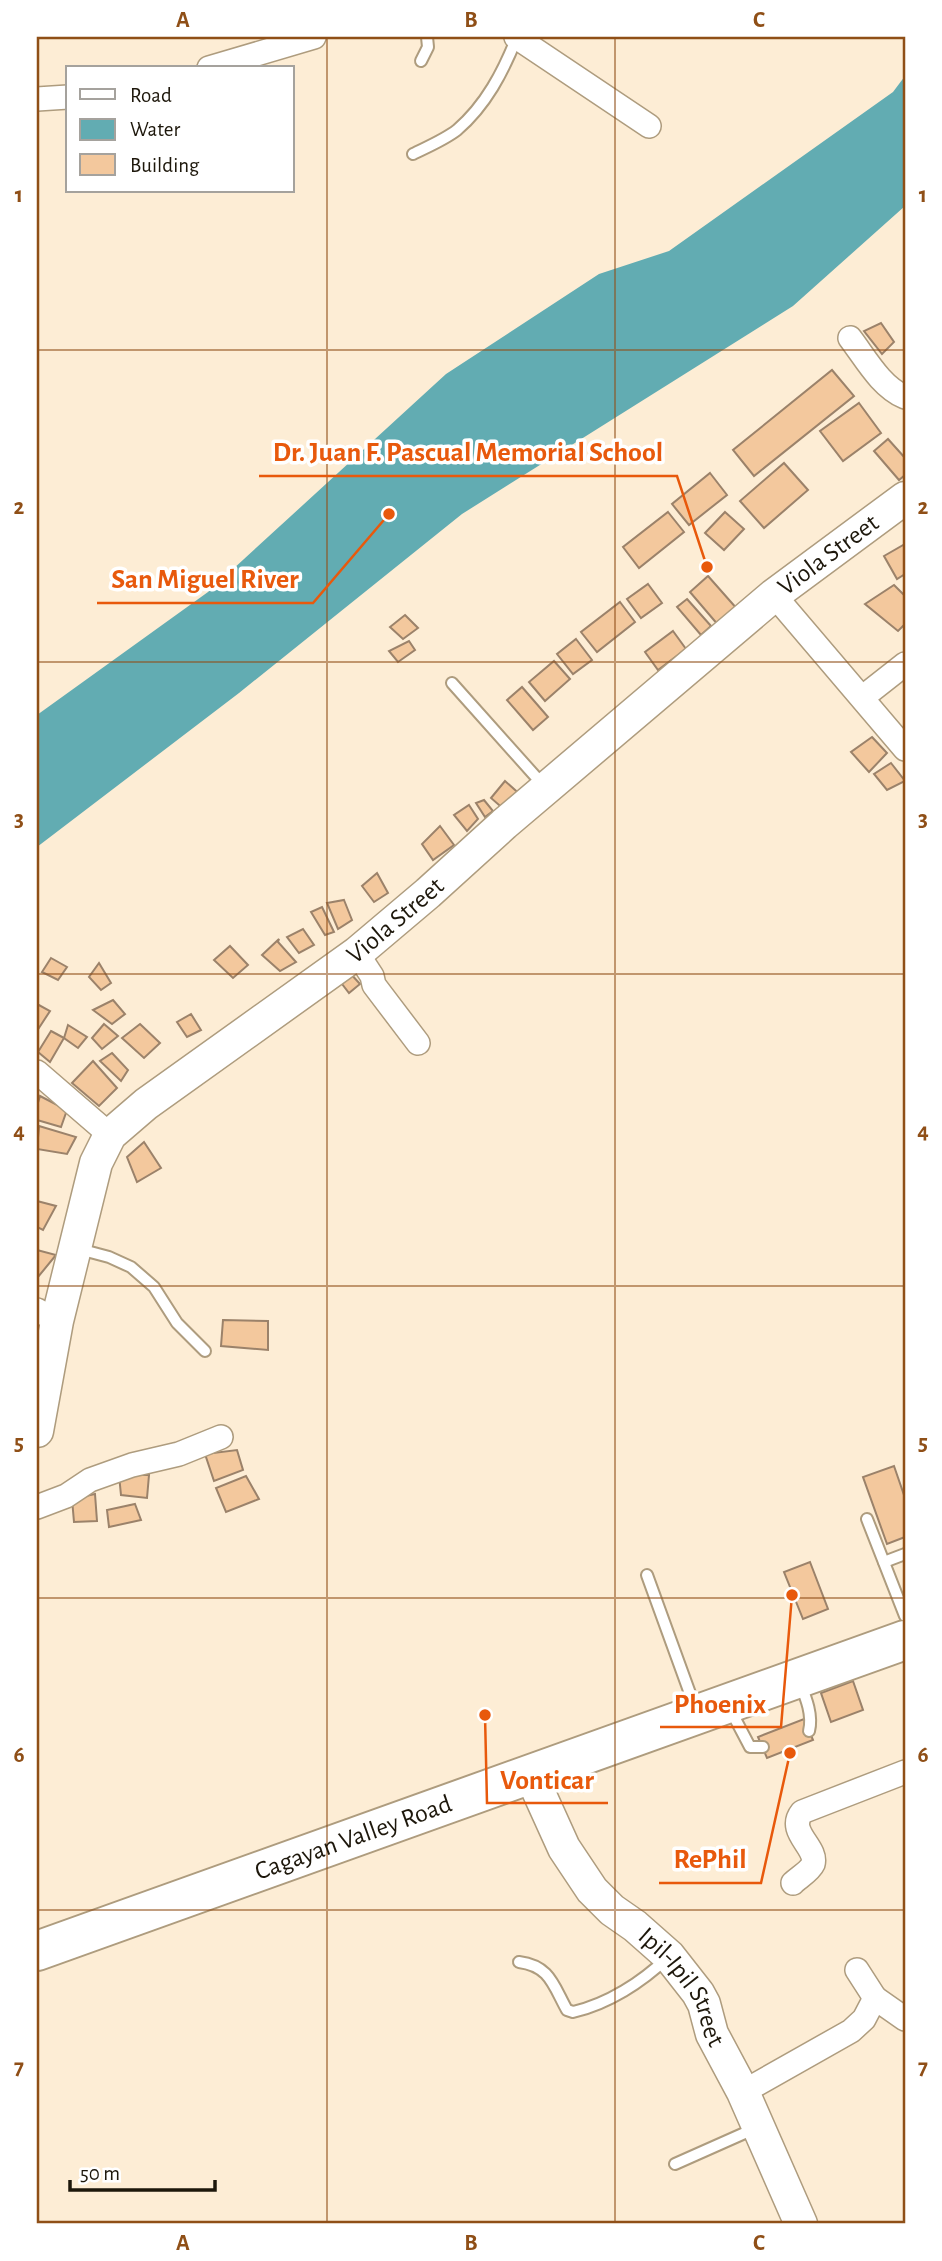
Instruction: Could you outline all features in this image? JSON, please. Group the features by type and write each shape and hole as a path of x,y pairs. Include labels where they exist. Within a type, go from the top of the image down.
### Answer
{"highway":[{"name":"Cagayan Valley Road","path":"37,1951 905,1640"}],"street":[{"path":"216,66 314,37"},
{"path":"517,37 649,126"},
{"path":"37,99 66,97"},
{"path":"850,338 886,385 894,393 905,397"},
{"name":"Viola Street","path":"37,1431 47,1315 76,1249 96,1163 110,1135 146,1104 357,953 774,595 905,498"},
{"path":"774,595 905,749"},
{"path":"863,697 905,664"},
{"path":"357,953 372,976 374,985 418,1043"},
{"path":"37,1072 110,1135"},
{"path":"37,1507 66,1496 90,1480 132,1465 179,1454 221,1437"},
{"path":"793,1883 812,1866 813,1859 797,1828 797,1818 802,1812 905,1772"},
{"name":"Ipil-Ipil Street","path":"530,1773 564,1848 592,1890 611,1910 635,1926 669,1956 698,1993 704,2004 712,2034 743,2092 801,2224"},
{"path":"857,1970 875,1998 905,2019"},
{"path":"743,2092 851,2031 864,2019 875,1998"}],"lane":[{"path":"421,61 428,47 427,37"},
{"path":"413,154 455,131 481,105 503,72 517,37"},
{"path":"452,683 546,788"},
{"path":"76,1249 109,1257 131,1267 154,1287 177,1323 205,1351"},
{"path":"867,1519 905,1616"},
{"path":"884,1562 905,1554"},
{"path":"647,1575 713,1708 750,1747 763,1747"},
{"path":"797,1678 806,1699 811,1724 809,1731"},
{"path":"519,1962 535,1964 541,1968 567,2010 573,2012 613,1997 656,1969 669,1956"},
{"path":"675,2164 759,2127"}],"water":[{"path":"905,76 905,206 793,306 462,514 239,693 37,847 37,715 208,592 446,374 599,274 669,251 893,92"}],"building":[{"path":"881,323 894,342 882,354 864,331"},
{"path":"832,370 854,396 754,476 733,450"},
{"path":"859,403 881,433 843,461 820,431"},
{"path":"888,439 905,458 905,475 899,480 874,451"},
{"path":"784,463 808,490 764,528 740,501"},
{"path":"710,473 727,495 689,525 672,504"},
{"path":"668,512 684,532 639,568 623,547"},
{"path":"725,512 744,529 724,550 705,533"},
{"path":"905,544 905,574 897,579 884,556"},
{"path":"708,576 738,610 719,626 690,592"},
{"path":"648,584 662,603 641,618 627,599"},
{"path":"894,585 905,596 905,624 898,631 865,604"},
{"path":"687,599 711,626 701,635 677,607"},
{"path":"620,602 635,622 597,652 581,632"},
{"path":"405,615 418,628 403,639 390,627"},
{"path":"673,631 686,649 658,670 645,652"},
{"path":"576,639 592,660 573,674 557,654"},
{"path":"409,641 415,650 398,662 389,651"},
{"path":"554,661 570,679 545,701 529,682"},
{"path":"522,687 548,717 533,730 507,700"},
{"path":"872,737 887,753 869,772 851,752"},
{"path":"891,763 905,781 887,790 874,774"},
{"path":"505,781 524,798 507,812 491,798"},
{"path":"484,800 493,811 485,817 476,803"},
{"path":"469,805 478,819 467,831 454,815"},
{"path":"440,826 454,845 433,860 422,844"},
{"path":"377,873 388,893 374,902 362,886"},
{"path":"344,900 352,920 338,929 327,903"},
{"path":"322,907 334,932 325,935 311,912"},
{"path":"303,929 314,945 299,953 287,937"},
{"path":"279,939 278,942 296,962 280,971 262,955"},
{"path":"230,946 248,965 233,978 214,960"},
{"path":"51,958 67,967 58,980 42,972"},
{"path":"99,963 111,983 101,990 89,977"},
{"path":"349,972 360,984 349,993 339,980"},
{"path":"113,1000 125,1014 112,1024 93,1010"},
{"path":"37,1004 50,1011 37,1031"},
{"path":"191,1014 201,1030 187,1037 177,1022"},
{"path":"104,1024 118,1036 102,1049 92,1038"},
{"path":"140,1024 160,1043 144,1058 122,1038"},
{"path":"68,1025 87,1037 78,1048 64,1038"},
{"path":"51,1031 64,1038 50,1062 38,1052"},
{"path":"112,1053 128,1070 121,1081 100,1061"},
{"path":"93,1061 117,1088 99,1106 72,1083"},
{"path":"40,1096 67,1110 61,1127 37,1120"},
{"path":"39,1126 76,1137 67,1154 37,1149"},
{"path":"144,1142 161,1168 137,1182 127,1157"},
{"path":"37,1201 56,1206 43,1230 37,1227"},
{"path":"37,1250 56,1255 38,1277 37,1277"},
{"path":"223,1320 268,1321 268,1350 221,1346"},
{"path":"237,1450 243,1470 214,1481 205,1454"},
{"path":"894,1466 905,1498 905,1537 887,1544 863,1477"},
{"path":"119,1475 149,1475 147,1498 121,1495"},
{"path":"246,1476 259,1499 226,1512 216,1488"},
{"path":"95,1494 97,1521 74,1522 72,1499"},
{"path":"135,1504 141,1520 109,1527 107,1510"},
{"path":"810,1562 828,1609 803,1619 784,1572"},
{"path":"853,1681 863,1710 831,1722 821,1693"},
{"path":"804,1719 813,1740 767,1758 758,1737"}],"place":[{"name":"San Miguel River","path":"389,514"},
{"name":"Dr. Juan F. Pascual Memorial School","path":"707,567"},
{"name":"Phoenix","path":"792,1595"},
{"name":"Vonticar","path":"485,1715"},
{"name":"RePhil","path":"790,1753"}]}
